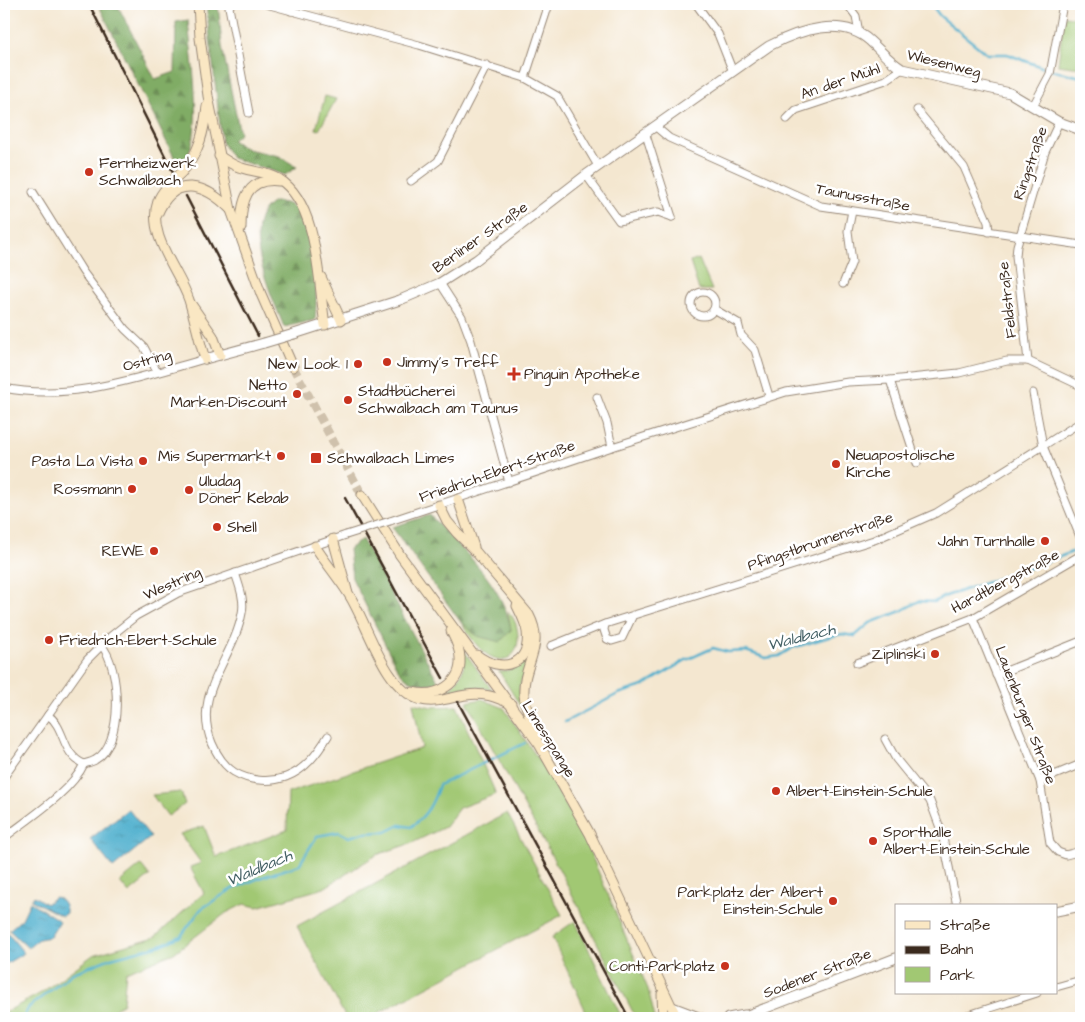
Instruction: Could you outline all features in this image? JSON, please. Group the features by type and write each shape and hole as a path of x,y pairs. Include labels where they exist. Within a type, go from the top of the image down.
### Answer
{"main road":[{"path":"198,4 200,38 208,96 218,156 231,210 241,233 261,294 293,367"},
{"path":"205,359 188,299 160,236 156,220 156,208 160,196 192,160 199,146 208,96"},
{"path":"218,156 240,168 273,176 286,184 296,194 302,205 319,274 325,324"},
{"path":"241,233 241,211 249,190 261,182 269,180 286,184"},
{"path":"156,220 167,199 187,187 204,188 212,192 231,210"},
{"path":"319,274 341,320"},
{"path":"188,299 213,336 220,355"},
{"name":"Limesspange","path":"362,495 400,555 539,744 590,834 677,1018"},
{"path":"458,499 476,552"},
{"path":"439,505 447,521 509,590 534,624 535,649 524,694 539,744"},
{"path":"332,539 348,593 390,675 402,688 412,696 427,701 468,694 484,694 511,704"},
{"path":"315,546 332,573 348,593"},
{"path":"468,647 480,657 499,666 511,664 525,652 527,631 509,590"},
{"path":"402,688 423,694 432,694 440,691 456,678 460,666 459,651 446,619"},
{"path":"661,986 664,1002 663,1018"}],"street":[{"path":"231,4 229,6 249,113"},
{"path":"266,4 293,7 525,78 557,96 598,166"},
{"path":"525,78 548,4"},
{"path":"696,4 718,34 733,72"},
{"path":"847,4 856,16 859,33"},
{"path":"1033,106 1050,74 1053,64 1063,4"},
{"name":"Berliner Straße","path":"294,334 412,296 440,283 476,260 598,166 646,135 769,46 798,33 840,27 859,33"},
{"name":"Wiesenweg","path":"859,33 870,41 889,61 902,69 1010,93 1059,122"},
{"path":"411,181 438,161 486,65"},
{"name":"An der Mühl","path":"786,119 796,110 886,80 902,69"},
{"path":"917,110 964,167 988,222 989,232"},
{"name":"Ringstraße","path":"1020,236 1045,152 1059,122 1081,130"},
{"name":"Taunusstraße","path":"656,127 669,138 743,173 821,206 1081,245"},
{"path":"586,175 619,221 658,212 672,217 646,135"},
{"path":"33,192 83,272 126,329 144,347 157,372"},
{"path":"843,284 852,262 848,231 852,211"},
{"name":"Feldstraße","path":"1020,236 1016,256 1028,361"},
{"path":"440,283 462,317 471,341 509,482"},
{"path":"714,309 738,323 741,335 755,350 769,396"},
{"name":"Ostring","path":"4,388 34,392 76,390 157,372 294,334"},
{"name":"Friedrich-Ebert-Straße","path":"390,520 769,396 848,382 959,373 1007,361 1028,361 1081,386"},
{"path":"890,380 917,463"},
{"path":"1033,393 1043,446 1081,539"},
{"path":"597,397 607,423 612,446"},
{"name":"Pfingstbrunnenstraße","path":"551,646 633,615 874,540 936,513 1081,422"},
{"name":"Westring","path":"4,776 72,679 101,645 136,616 160,601 390,520"},
{"name":"Hardtbergstraße","path":"857,663 973,618 1081,555"},
{"path":"235,573 241,589 243,612 210,690 204,714 209,736 218,756 229,769 244,778 278,780 300,772 328,736"},
{"path":"606,624 604,635 607,639 617,640 626,632 633,615"},
{"name":"Lauenburger Straße","path":"973,618 1040,781 1050,843 1058,852 1066,855 1081,852"},
{"path":"996,675 1081,641"},
{"path":"4,838 54,798 78,775 84,764 96,760 101,755 112,732 116,713 117,693 109,656 101,645"},
{"path":"48,715 58,727 68,752 74,759 84,764"},
{"path":"885,739 896,759 930,801 942,833 957,904"},
{"path":"1040,781 1081,764"},
{"path":"1058,911 1081,906"},
{"name":"Sodener Straße","path":"728,1018 744,1016 895,958"},
{"path":"1058,986 1081,980"},
{"path":"959,1018 1034,994"},
{"path":"672,1007 701,1018"}],"green space":[{"path":"98,4 121,4 118,6 155,79 175,72 176,22 188,20 195,86 195,121 190,150 178,165"},
{"path":"206,4 218,4 222,46 240,134 232,140 247,149 279,156 297,167 285,175 232,158 222,143"},
{"path":"1064,16 1081,18 1081,68 1058,65"},
{"path":"325,96 336,99 319,130 316,129"},
{"path":"274,202 291,205 303,219 312,246 316,279 315,320 284,327 266,280 258,243 258,226 263,212"},
{"path":"699,259 712,290 699,290 690,262"},
{"path":"430,515 479,568 499,597 511,630 500,642 477,636 460,621 392,527"},
{"path":"362,539 439,683 415,683 401,674 397,668 352,578 349,549"},
{"path":"508,612 516,626 518,644 510,657 503,659 494,658 484,652 460,621 477,636 511,630"},
{"path":"533,645 519,689 522,709 499,671 506,671 519,664"},
{"path":"462,648 492,690 475,687 447,690 460,677 462,672 464,661"},
{"path":"482,699 504,708 548,774 581,831 648,989 655,1018 636,1018 559,869 467,702"},
{"path":"413,703 432,707 457,706 496,794 459,808 445,827 412,843 376,855 324,888 257,907 244,904 226,913 174,953 126,972 123,1003 104,1018 4,1018 4,1013 41,993 93,955 155,937 204,893 190,867 201,863 180,834 204,826 216,857 287,830 288,793 422,748"},
{"path":"181,792 185,804 168,816 152,795"},
{"path":"507,813 562,915 369,1018 346,1018 297,926"},
{"path":"141,865 150,876 129,893 120,882"},
{"path":"575,921 622,1018 589,1018 552,937"}],"water":[{"path":"128,809 151,837 113,868 90,839"},
{"path":"34,896 46,904 55,897 57,898 65,905 66,913 62,916 31,900"},
{"path":"30,902 60,921 50,937 39,939 28,948 9,930 22,919"},
{"path":"7,932 24,953 4,965 4,934"}],"waterway":[{"path":"931,4 940,16 987,54 1007,54 1047,69 1081,77"},
{"name":"Waldbach","path":"565,722 618,694 643,686 686,660 713,648 728,652 746,651 766,658 779,656 792,648 829,637 842,634 855,636 870,623 901,611 919,601 934,602 943,597 1072,552"},
{"name":"Waldbach","path":"23,1018 29,1007 73,973 111,958 161,945 181,936 201,909 232,889 299,865 317,836 339,832 349,837 363,833 386,832 400,825 411,827 429,808 439,785 525,743"}],"tunnel":[{"path":"293,367 362,495"}],"railway":[{"path":"89,4 173,172"},
{"path":"186,196 258,336"},
{"path":"345,498 443,678"},
{"path":"458,702 629,1018"}],"place":[{"name":"Fernheizwerk Schwalbach","path":"89,172"},
{"name":"Jimmy's Treff","path":"387,362"},
{"name":"New Look 1","path":"358,364"},
{"name":"Pinguin Apotheke","path":"514,374"},
{"name":"Netto Marken-Discount","path":"297,394"},
{"name":"Stadtbücherei Schwalbach am Taunus","path":"348,400"},
{"name":"Mis Supermarkt","path":"281,456"},
{"name":"Schwalbach Limes","path":"316,458"},
{"name":"Pasta La Vista","path":"143,461"},
{"name":"Neuapostolische Kirche","path":"836,464"},
{"name":"Rossmann","path":"132,489"},
{"name":"Uludag Döner Kebab","path":"189,490"},
{"name":"Shell","path":"217,527"},
{"name":"Jahn Turnhalle","path":"1045,541"},
{"name":"REWE","path":"154,551"},
{"name":"Friedrich-Ebert-Schule","path":"49,640"},
{"name":"Ziplinski","path":"935,654"},
{"name":"Albert-Einstein-Schule","path":"776,791"},
{"name":"Sporthalle Albert-Einstein-Schule","path":"873,841"},
{"name":"Parkplatz der Albert Einstein-Schule","path":"833,901"},
{"name":"Conti-Parkplatz","path":"725,966"}]}
